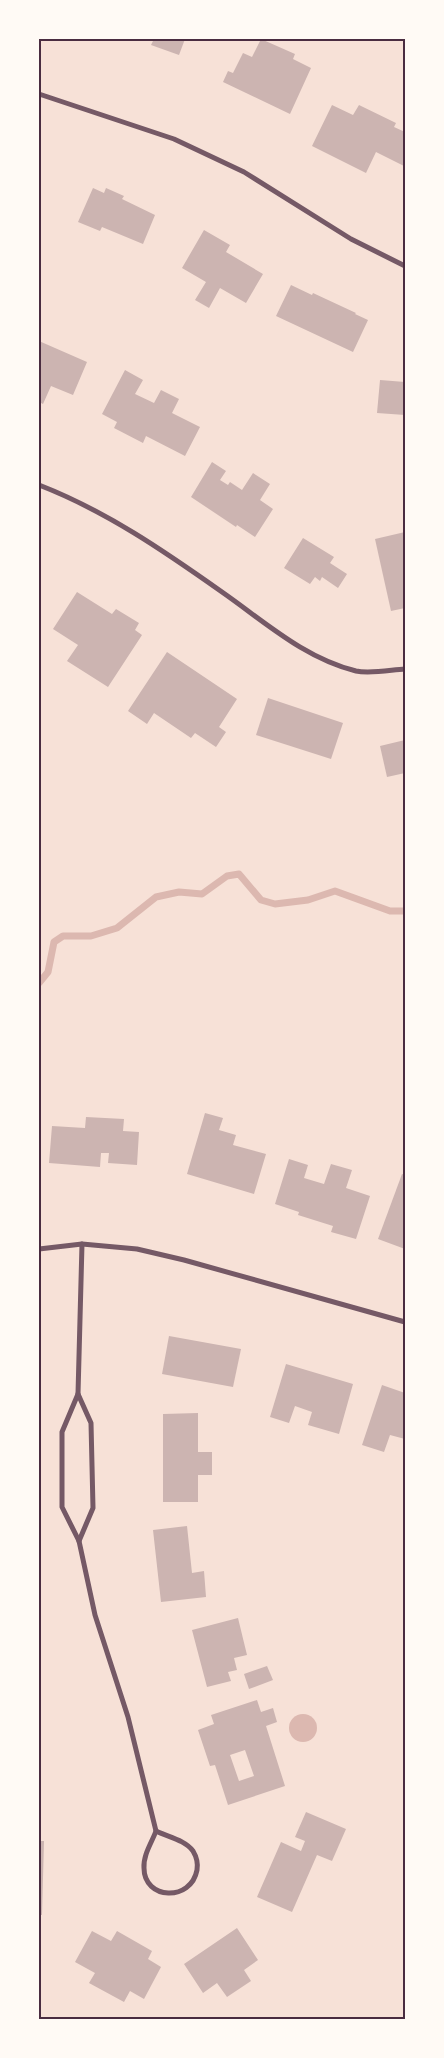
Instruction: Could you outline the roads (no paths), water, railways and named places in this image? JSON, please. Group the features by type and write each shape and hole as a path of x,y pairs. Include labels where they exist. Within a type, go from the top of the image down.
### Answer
{"street":[{"path":"39,94 158,134 244,172 351,239 405,266"},
{"path":"39,485 73,498 146,539 284,638 318,658 358,671 405,669"},
{"path":"82,1244 78,1394 62,1432 62,1507 79,1541 96,1615 136,1743 156,1831 146,1854 144,1868 148,1882 158,1891 172,1894 186,1889 195,1879 198,1865 194,1852 183,1842 156,1831"},
{"path":"39,1249 82,1244 137,1249 184,1260 405,1322"},
{"path":"78,1394 91,1423 93,1508 79,1541"}],"waterway":[{"path":"39,983 48,972 54,942 63,936 91,936 117,928 156,897 179,892 202,894 227,876 239,874 261,900 275,904 308,900 335,891 390,911 405,911"}]}
